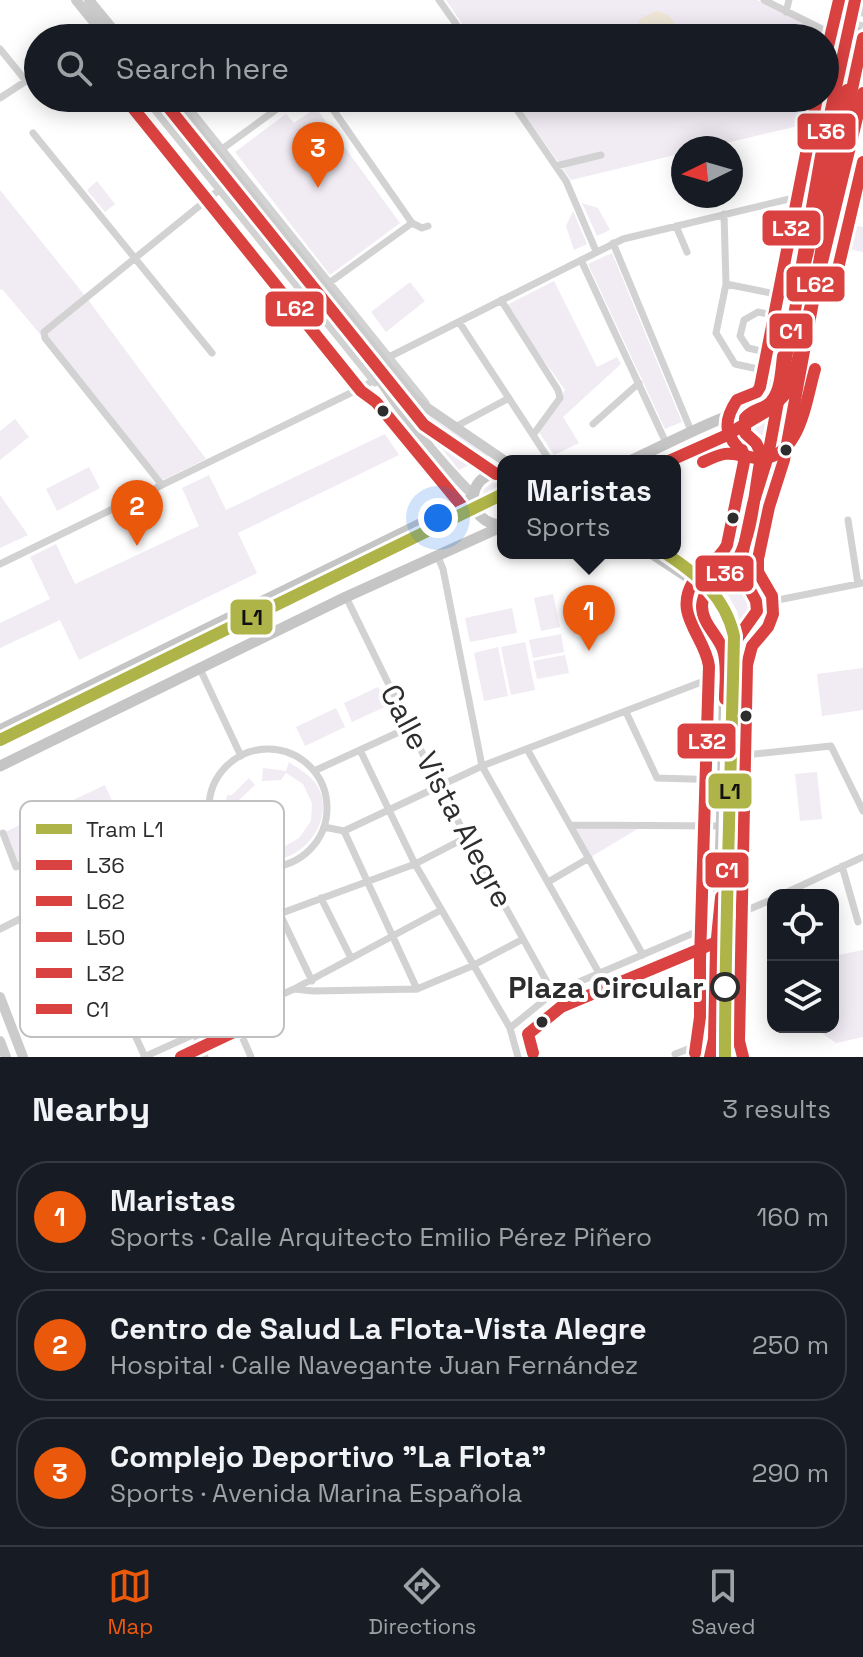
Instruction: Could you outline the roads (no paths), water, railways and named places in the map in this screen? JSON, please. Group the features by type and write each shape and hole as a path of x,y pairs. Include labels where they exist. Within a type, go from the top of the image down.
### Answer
{"main road":[{"path":"76,0 101,22"},
{"path":"89,0 101,22"},
{"path":"839,74 855,0"},
{"path":"839,107 856,32"},
{"path":"769,507 784,460 831,195 863,46"},
{"path":"815,291 863,93"},
{"path":"166,112 275,246 376,380 473,496 475,508 483,520 497,524"},
{"path":"183,112 324,282 414,399 497,456"},
{"path":"797,293 831,112"},
{"path":"710,1057 714,1039 725,673 723,648 703,613 703,603 707,590 736,563 743,544 761,459 743,424 746,415 774,397 838,112"},
{"path":"743,1057 739,1045 748,659 759,636 772,619 773,601 757,563 769,507 779,430 801,359"},
{"path":"644,455 718,421 768,392 780,374"},
{"path":"718,421 759,408 775,412 779,430"},
{"path":"681,455 723,436 766,443 779,430"},
{"path":"0,730 473,496 478,483 485,476 497,473"},
{"path":"0,766 346,597 497,528"},
{"path":"660,559 707,590"},
{"path":"725,574 744,572 763,581"},
{"path":"714,634 734,643 759,636"},
{"path":"0,997 23,1057"},
{"path":"0,1041 6,1057"}],"street":[{"path":"439,0 456,24"},
{"path":"764,0 811,24"},
{"path":"786,12 789,0"},
{"path":"839,38 846,41"},
{"path":"0,49 24,79"},
{"path":"0,98 24,82"},
{"path":"156,112 376,380"},
{"path":"192,112 324,282"},
{"path":"222,149 272,112"},
{"path":"335,112 412,223 422,228 428,226"},
{"path":"519,112 577,203 596,251"},
{"path":"33,133 212,353"},
{"path":"556,166 601,155"},
{"path":"162,485 44,335 47,328 219,190"},
{"path":"0,564 376,380 389,363 459,322 613,243 814,193"},
{"path":"724,214 726,284 716,333 735,364 780,374"},
{"path":"324,282 412,223"},
{"path":"676,226 687,252"},
{"path":"613,243 692,433"},
{"path":"275,246 307,277 324,282"},
{"path":"581,260 667,445"},
{"path":"726,284 797,293"},
{"path":"501,300 558,390 560,398 533,435"},
{"path":"783,356 748,348 740,336 744,320 758,312 791,319"},
{"path":"459,322 546,455"},
{"path":"593,424 639,383"},
{"path":"454,427 509,398"},
{"path":"773,601 860,583 848,520"},
{"path":"437,555 443,569 482,766 599,973"},
{"name":"Calle Vista Alegre","path":"346,597 438,785 553,993"},
{"path":"200,669 241,756"},
{"path":"324,827 344,831 387,808 482,766 725,673"},
{"path":"626,712 657,778 723,780"},
{"path":"314,771 410,727"},
{"path":"745,755 831,746 863,811"},
{"path":"210,801 218,777 241,756 261,749 297,756 314,771 324,788 327,807 324,827 316,842 304,855 284,865"},
{"path":"527,749 643,955"},
{"path":"360,750 415,864 510,1028 518,1057"},
{"path":"570,825 722,826"},
{"path":"344,831 417,989"},
{"path":"3,833 16,867 20,865"},
{"path":"284,912 415,864 467,837"},
{"path":"794,889 863,857"},
{"path":"548,882 589,858"},
{"path":"842,866 858,922"},
{"path":"321,898 351,958"},
{"path":"510,1028 553,993 767,902"},
{"path":"284,993 441,910"},
{"path":"0,929 20,919"},
{"path":"284,922 311,978 313,991"},
{"path":"294,989 417,989 472,966 523,939"},
{"path":"135,1037 144,1057 185,1037"},
{"path":"193,1037 205,1057"},
{"path":"242,1037 251,1057"},
{"path":"675,1054 714,1039"}],"tunnel":[{"path":"856,32 863,0"}],"tram line":[{"name":"L1","path":"0,740 497,497"},
{"name":"L1","path":"673,559 717,598 734,636 725,1057"}],"place":[{"name":"Complejo Deportivo \"La Flota\"","path":"318,188"},
{"name":"Centro de Salud La Flota-Vista Alegre","path":"137,546"},
{"name":"Maristas","path":"589,651"},
{"name":"Plaza Circular","path":"725,987"}]}
